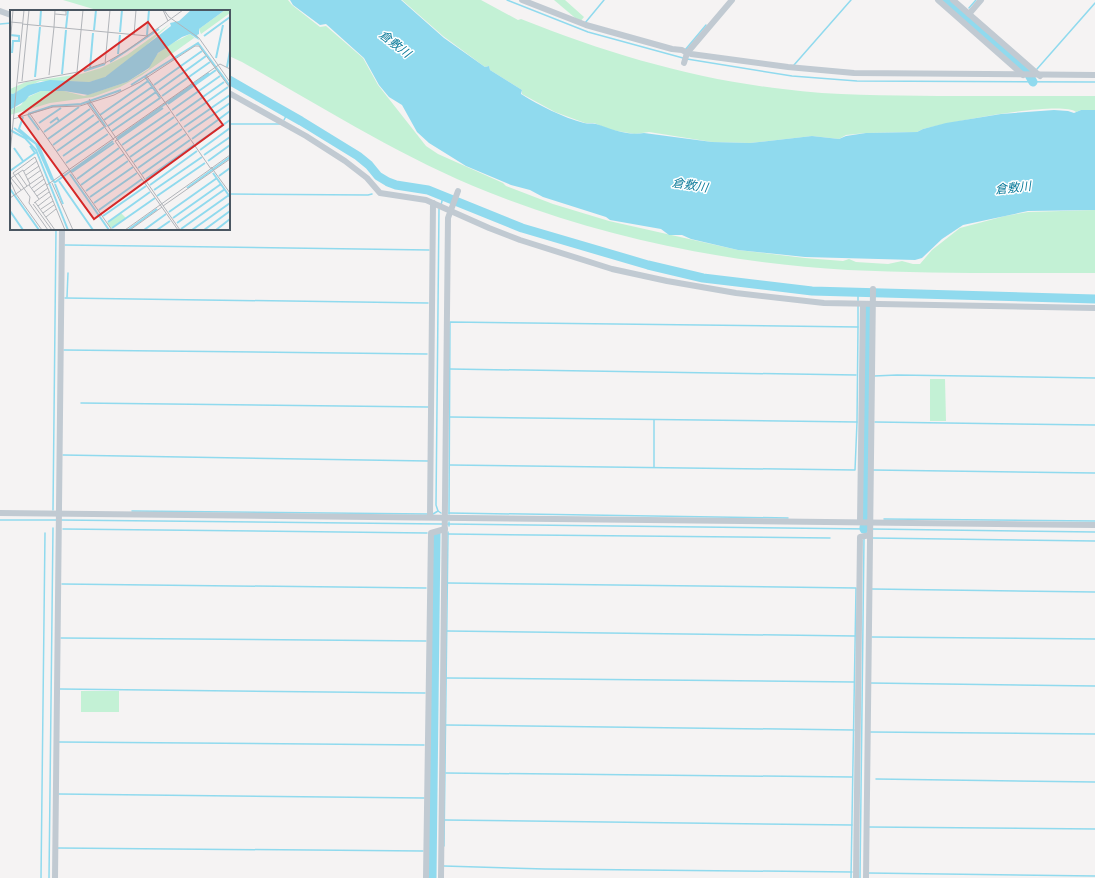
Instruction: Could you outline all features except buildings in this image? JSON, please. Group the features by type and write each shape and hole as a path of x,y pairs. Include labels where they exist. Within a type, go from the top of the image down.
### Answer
{"street":[{"path":"522,0 584,24 685,55 691,54 788,68 854,73 1027,76 1095,75"},
{"path":"685,55 732,0"},
{"path":"938,0 966,17 1040,76"},
{"path":"953,0 966,17 1027,76"},
{"path":"966,17 981,0"},
{"path":"0,11 10,15"},
{"path":"230,94 306,136 340,157 360,172 380,193 426,200 520,240 612,269 736,293 808,302 860,303 873,301 1095,308"},
{"path":"441,878 448,218 458,193"},
{"path":"430,517 438,205"},
{"path":"55,878 62,230"},
{"path":"866,878 871,529 872,289"},
{"path":"860,303 860,522"},
{"path":"0,513 59,518 430,517 445,524 860,522 871,529 1095,525"},
{"path":"426,878 431,532 445,524"},
{"path":"856,878 860,537 871,529"}],"green space":[{"path":"63,0 288,0 292,5 320,27 326,26 363,58 378,85 426,146 438,154 503,183 506,186 553,204 609,221 738,250 805,258 843,261 849,259 856,262 888,264 902,261 920,264 932,250 960,228 1005,216 1028,212 1095,210 1095,273 972,273 848,270 756,261 710,254 620,235 531,208 488,192 425,164 230,56 230,10 97,10"},
{"path":"402,0 481,0 518,20 521,19 585,43 650,63 716,79 749,85 822,93 860,95 1095,96 1095,110 1081,110 1076,112 1066,109 1027,111 954,122 923,129 917,132 866,133 846,135 839,139 812,136 750,143 712,142 649,132 635,134 611,130 594,123 585,123 555,112 522,94 522,90 490,70 489,66 485,67 443,36"},
{"path":"554,0 565,0 584,17 580,22"},
{"path":"930,379 945,379 946,421 930,421"},
{"path":"81,691 119,691 119,712 81,712"}],"water":[{"name":"倉敷川","path":"290,0 401,0 444,38 485,67 489,66 490,70 522,90 521,94 551,111 576,121 596,124 632,134 644,133 712,142 750,143 812,136 839,139 846,136 866,133 917,132 946,123 1001,114 1054,110 1074,113 1081,110 1095,110 1095,210 1028,211 963,225 942,239 922,258 915,260 805,257 738,250 691,239 682,235 669,235 661,229 610,220 606,217 543,197 530,190 511,185 466,166 429,143 417,132 402,105 389,97 379,85 364,58 326,24 320,25 293,5"}],"waterway":[{"path":"507,0 588,32 683,58"},
{"path":"585,23 604,0"},
{"path":"794,65 851,0"},
{"path":"944,0 1028,73 1033,82"},
{"path":"969,8 976,0"},
{"path":"1037,69 1095,3"},
{"path":"0,24 10,23"},
{"path":"685,50 706,25"},
{"path":"687,59 792,76 857,81 1095,82"},
{"path":"230,81 301,121 358,156 369,165 378,176 388,182 396,185 428,190 522,228 648,265 703,278 812,291 1095,299"},
{"path":"284,120 287,114"},
{"path":"230,124 280,124"},
{"path":"230,194 372,194"},
{"path":"441,205 443,197"},
{"path":"439,209 436,505 438,511 441,513"},
{"path":"53,510 56,230"},
{"path":"65,245 429,250"},
{"path":"67,297 68,273"},
{"path":"858,293 858,301"},
{"path":"65,298 428,303"},
{"path":"449,514 450,322 858,327 858,305"},
{"path":"865,519 867,306"},
{"path":"450,417 857,422 858,327"},
{"path":"64,350 427,354"},
{"path":"450,369 856,375"},
{"path":"874,376 897,375 1095,378"},
{"path":"81,403 428,407"},
{"path":"654,420 654,467"},
{"path":"450,465 855,470 857,422"},
{"path":"875,422 1095,425"},
{"path":"63,455 428,461"},
{"path":"873,470 1095,473"},
{"path":"132,511 428,514"},
{"path":"433,514 438,511"},
{"path":"449,513 788,518"},
{"path":"884,519 1095,521"},
{"path":"0,520 56,520"},
{"path":"60,520 442,524"},
{"path":"446,524 868,529"},
{"path":"49,878 53,528"},
{"path":"63,529 427,533"},
{"path":"872,529 1095,532"},
{"path":"444,846 448,532"},
{"path":"41,878 45,533"},
{"path":"432,878 436,534"},
{"path":"448,534 830,538"},
{"path":"860,878 864,538"},
{"path":"872,538 1095,541"},
{"path":"448,583 856,588 851,878"},
{"path":"62,584 426,588"},
{"path":"872,589 1095,592"},
{"path":"447,631 855,636"},
{"path":"872,637 1095,639"},
{"path":"61,638 426,641"},
{"path":"447,678 854,682"},
{"path":"870,683 1095,686"},
{"path":"60,689 425,693"},
{"path":"446,725 854,730"},
{"path":"870,732 1095,734"},
{"path":"59,742 424,745"},
{"path":"446,773 852,777"},
{"path":"876,779 1095,782"},
{"path":"59,794 424,798"},
{"path":"445,820 852,825"},
{"path":"869,827 1095,829"},
{"path":"58,848 423,851"},
{"path":"444,866 545,869 852,872"},
{"path":"868,873 1095,876"}]}
